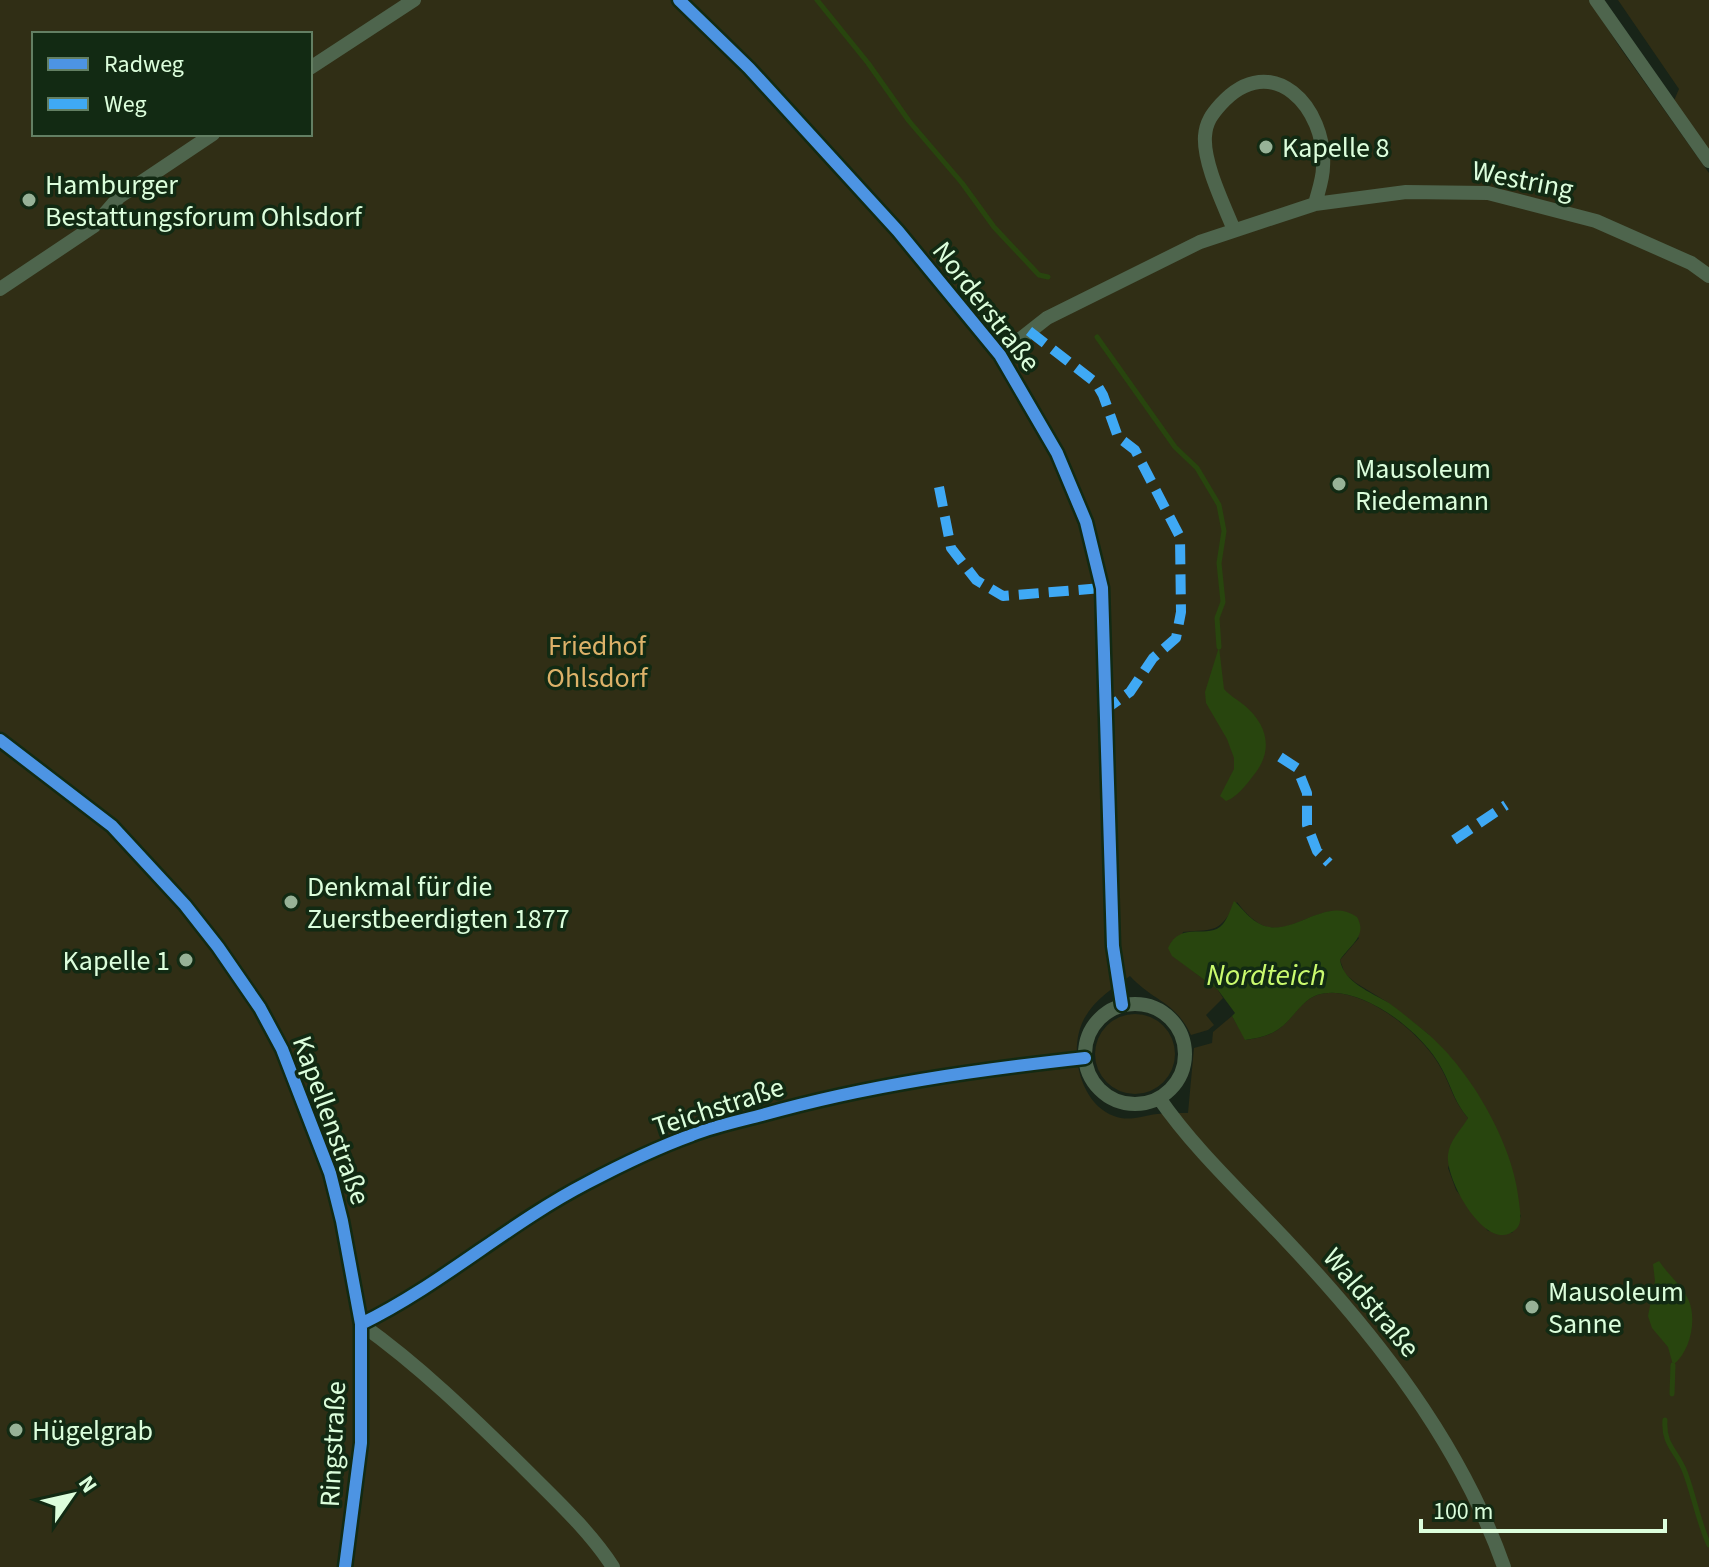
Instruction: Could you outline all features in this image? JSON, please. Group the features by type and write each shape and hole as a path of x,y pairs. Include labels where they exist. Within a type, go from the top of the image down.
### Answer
{"street":[{"path":"312,67 414,0"},
{"name":"Norderstraße","path":"679,0 749,68 898,231 1000,355 1057,453 1086,522 1102,588 1113,946 1122,1005"},
{"path":"1596,0 1709,161"},
{"path":"1234,230 1211,169 1204,138 1209,117 1229,96 1250,83 1286,86 1300,96 1319,130 1323,167 1315,204"},
{"path":"0,289 94,226 119,197 210,136"},
{"name":"Westring","path":"1000,355 1047,318 1175,253 1315,204 1406,192 1488,193 1596,221 1691,263 1709,276"},
{"name":"Kapellenstraße","path":"0,740 112,826 185,905 260,1008 282,1049 330,1173 361,1324"},
{"path":"1137,1003 1166,1014 1183,1040 1183,1067 1178,1079 1159,1098 1137,1104 1110,1097 1092,1081 1085,1058 1086,1040 1095,1022 1103,1014 1122,1005 1137,1003"},
{"name":"Teichstraße","path":"361,1324 401,1305 515,1226 584,1185 694,1134 858,1091 978,1070 1085,1058"},
{"name":"Waldstraße","path":"1159,1098 1201,1151 1322,1281 1417,1398 1468,1487 1504,1567"},
{"path":"361,1324 405,1356 474,1418 550,1494 603,1551 613,1567"},
{"name":"Ringstraße","path":"345,1567 361,1443 361,1324"}],"green space":[{"name":"Friedhof Ohlsdorf","path":"0,0 1589,0 1709,173 1709,1567 0,1567","holes":["1237,902 1260,924 1281,928 1331,911 1359,938 1340,960 1345,974 1428,1034 1521,1216 1512,1233 1488,1231 1456,1190 1448,1168 1468,1118 1433,1056 1406,1027 1370,1003 1352,996 1334,993 1317,995 1276,1031 1246,1040 1232,1016 1213,1032 1212,1043 1194,1048 1188,1113 1125,1118 1114,1116 1092,1100 1080,1074 1077,1045 1079,1031 1093,1006 1130,976 1171,1008 1191,1035 1208,1030 1214,1025 1206,1015 1223,998 1218,990 1173,956 1183,932 1216,928"]},
{"path":"1618,0 1709,0 1709,153 1673,103 1679,89"},
{"path":"1135,1014 1150,1017 1163,1026 1172,1039 1175,1054 1172,1069 1163,1082 1150,1091 1135,1094 1120,1091 1107,1082 1098,1069 1095,1054 1098,1039 1107,1026 1120,1017"}],"water":[{"path":"1219,647 1224,689 1258,721 1266,748 1260,767 1234,797 1226,801 1220,796 1234,769 1234,758 1206,703 1205,692"},
{"name":"Nordteich","path":"1234,901 1258,923 1274,927 1333,911 1357,917 1359,935 1340,960 1343,968 1353,981 1389,1003 1439,1044 1472,1084 1498,1131 1515,1179 1520,1213 1515,1230 1504,1235 1492,1232 1481,1224 1460,1196 1453,1181 1448,1155 1453,1140 1468,1118 1433,1055 1406,1026 1370,1003 1334,993 1312,997 1272,1033 1245,1040 1232,1016 1235,1013 1218,990 1172,956 1168,948 1174,939 1187,932 1217,929 1225,922"},
{"path":"1659,1261 1683,1290 1691,1309 1692,1327 1688,1344 1673,1365 1668,1347 1652,1328 1648,1316 1655,1281 1653,1264"}],"waterway":[{"path":"817,0 994,227 1039,275 1048,277"},
{"path":"1097,337 1175,447 1197,468 1219,505 1224,531 1219,563 1223,602 1217,618 1219,647"},
{"path":"1672,1394 1673,1365"},
{"path":"1665,1420 1668,1442 1685,1472 1709,1545"}],"marked path":[{"path":"1029,331 1096,383 1118,437 1135,450 1180,537 1181,612 1176,638 1153,658 1130,692 1106,709"},
{"path":"939,487 951,548 976,580 1003,596 1102,588"},
{"path":"1280,757 1297,768 1307,793 1307,825 1317,851 1329,863"},
{"path":"1454,840 1506,805"}],"cycle path":[{"path":"679,0 749,68 898,231 1000,355 1057,453 1086,522 1102,588 1113,946 1122,1005"},
{"path":"0,740 112,826 185,905 260,1008 282,1049 330,1173 361,1324 361,1443 345,1567"},
{"path":"361,1324 419,1291 558,1199 665,1145 727,1124 882,1087 963,1073 1085,1058"}],"place":[{"name":"Kapelle 8","path":"1266,147"},
{"name":"Hamburger Bestattungsforum Ohlsdorf","path":"29,200"},
{"name":"Mausoleum Riedemann","path":"1339,484"},
{"name":"Denkmal für die Zuerstbeerdigten 1877","path":"291,902"},
{"name":"Kapelle 1","path":"186,960"},
{"name":"Mausoleum Sanne","path":"1532,1307"},
{"name":"Hügelgrab","path":"16,1430"}]}
